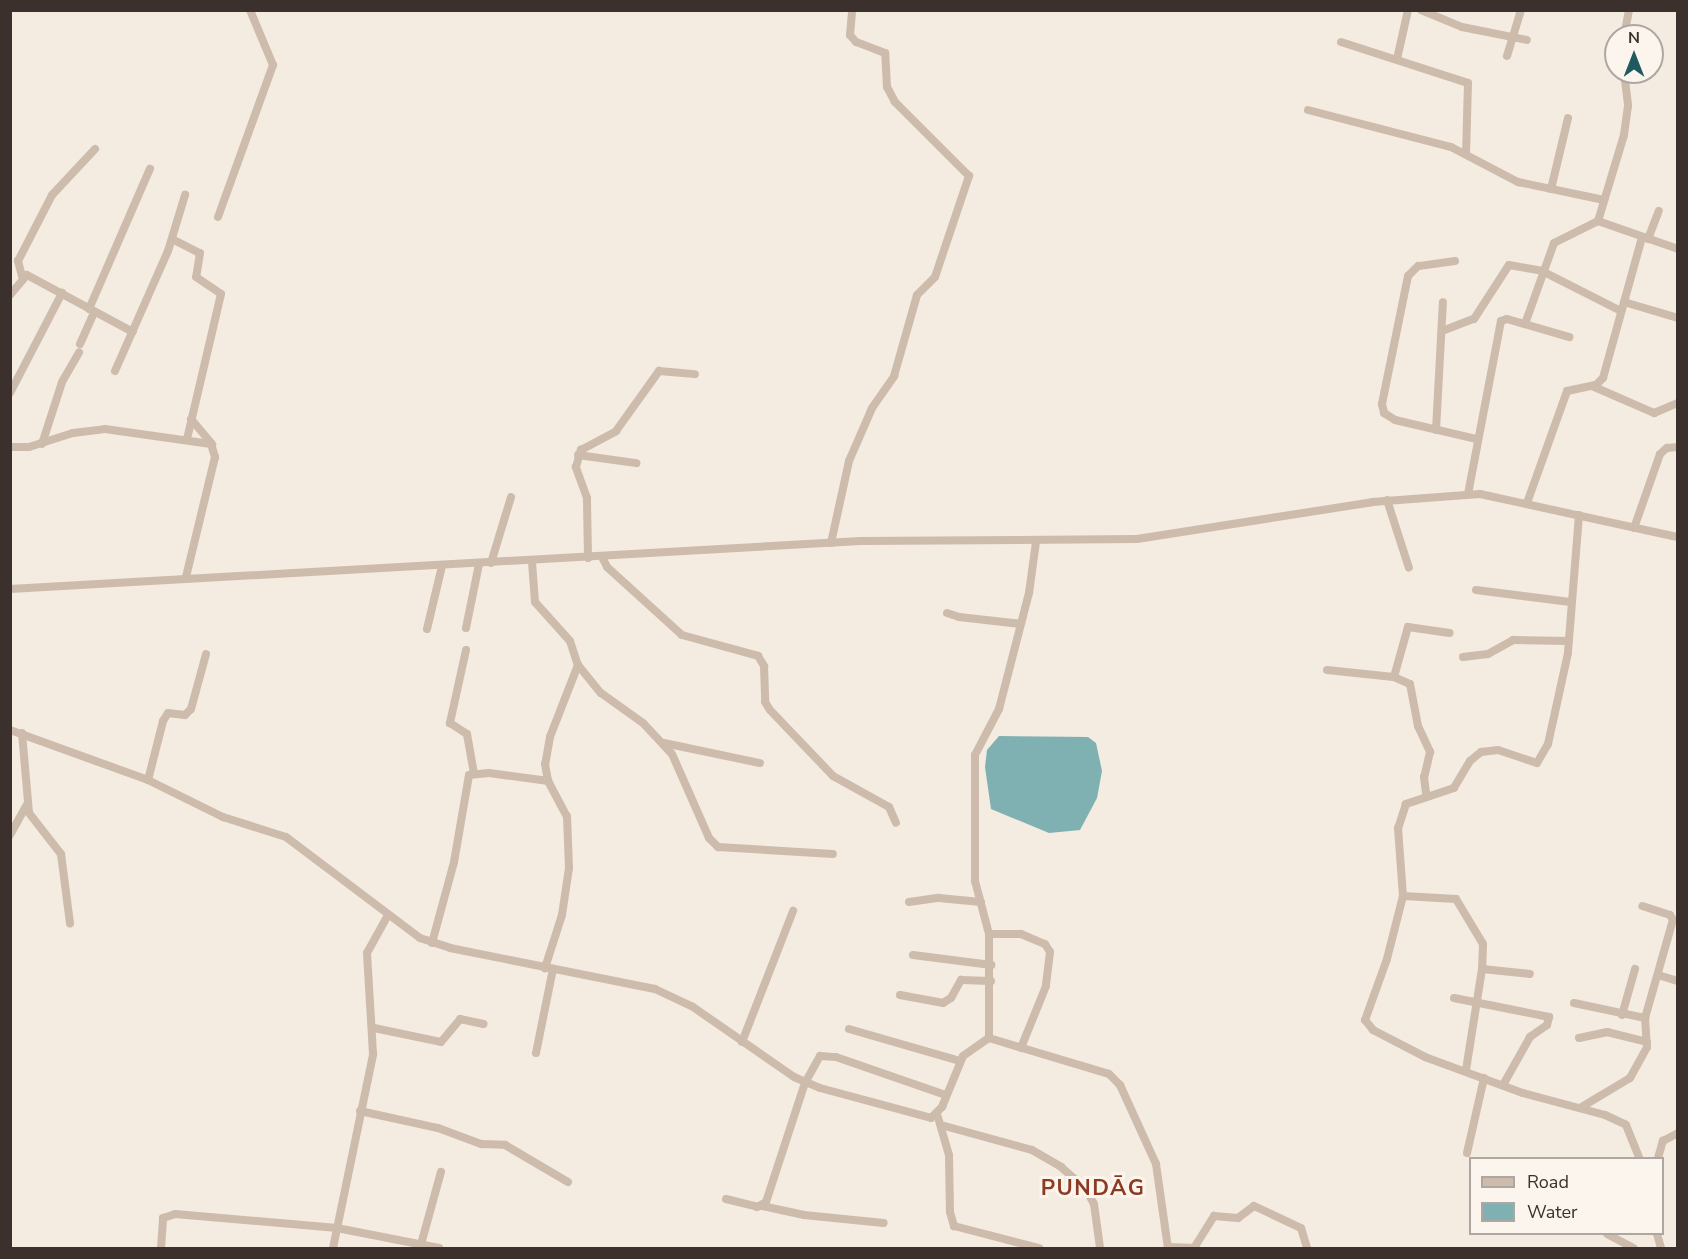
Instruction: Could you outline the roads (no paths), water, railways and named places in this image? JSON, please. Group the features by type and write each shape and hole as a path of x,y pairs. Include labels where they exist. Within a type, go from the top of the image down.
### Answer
{"street":[{"path":"218,217 268,84 272,60 250,10"},
{"path":"831,543 855,446 872,408 894,376 917,295 935,277 969,176 895,102 887,87 885,53 856,42 850,34 852,10"},
{"path":"1397,59 1408,10"},
{"path":"1421,10 1462,27 1527,40"},
{"path":"1507,56 1521,10"},
{"path":"1341,42 1468,83 1466,153"},
{"path":"1598,221 1626,129 1624,84"},
{"path":"1308,110 1466,153 1501,177 1604,200"},
{"path":"1551,189 1568,118"},
{"path":"10,295 22,276 18,261 52,195 95,149"},
{"path":"42,444 63,382 80,348 92,310 150,169"},
{"path":"115,371 172,239 185,195"},
{"path":"1527,503 1567,392 1592,386 1603,378 1621,311 1645,238 1659,211"},
{"path":"1525,324 1542,271 1554,243 1598,221 1677,249"},
{"path":"172,239 200,253 196,277 221,294 187,439"},
{"path":"1388,418 1382,404 1405,282 1418,266 1455,261"},
{"path":"1442,331 1474,319 1507,266 1521,265 1542,271 1621,311"},
{"path":"22,276 33,277 133,332"},
{"path":"10,393 62,293"},
{"path":"1436,430 1443,302"},
{"path":"1624,302 1677,318"},
{"path":"1467,494 1499,326 1505,319 1569,338"},
{"path":"588,558 588,514 576,467 578,455 621,426 659,371 695,374"},
{"path":"1592,386 1654,413 1677,403"},
{"path":"1376,414 1476,439"},
{"path":"186,577 215,457 213,446 191,419"},
{"path":"10,447 42,444 73,433 105,429 187,439 213,446"},
{"path":"1634,528 1660,454 1667,448 1677,447"},
{"path":"578,455 636,463"},
{"path":"10,589 186,577 532,562 831,543 1137,539 1387,501 1467,494 1492,494 1677,537"},
{"path":"491,563 511,497"},
{"path":"1387,501 1409,568"},
{"path":"1579,515 1570,602 1569,641 1555,725 1538,763 1498,750 1484,751 1470,761 1454,788 1410,800 1400,816 1403,896 1387,958 1365,1020 1373,1030 1408,1049 1503,1085 1580,1108 1626,1125 1640,1157"},
{"path":"989,1038 991,965 989,934 975,881 975,755 999,709 1021,624 1036,542"},
{"path":"602,557 607,567 682,635 758,656 764,666 764,696 770,710 833,776 889,807 896,823"},
{"path":"532,562 535,602 570,641 578,665 601,693 633,715 664,743 709,838 718,847 833,854"},
{"path":"466,628 479,564"},
{"path":"427,629 442,566"},
{"path":"1476,590 1570,602"},
{"path":"947,613 1021,624"},
{"path":"1394,677 1407,627 1450,633"},
{"path":"1463,657 1488,654 1513,640 1569,641"},
{"path":"466,650 450,723 467,734 474,773"},
{"path":"148,780 163,722 168,714 185,715 191,709 206,654"},
{"path":"536,1053 549,969 562,915 569,868 567,816 548,781 545,764 550,737 578,665"},
{"path":"1327,670 1394,677 1404,680 1412,688 1416,719 1429,749 1426,795"},
{"path":"10,729 148,780 223,817 286,837 388,915 432,943 549,969 655,989 693,1007 805,1083 921,1118 937,1114"},
{"path":"22,733 27,804 33,820 61,854 70,923"},
{"path":"664,743 760,763"},
{"path":"474,773 548,781"},
{"path":"432,943 454,862 466,782 474,773"},
{"path":"10,835 27,804"},
{"path":"1403,896 1456,899 1483,944 1482,969 1466,1070"},
{"path":"909,902 939,898 981,902"},
{"path":"1580,1108 1630,1078 1647,1042 1645,1018 1673,920 1670,915 1642,906"},
{"path":"742,1042 793,911"},
{"path":"333,1248 373,1054 374,1028 367,953 388,915"},
{"path":"989,934 1021,934 1045,944 1050,952 1046,986 1021,1048"},
{"path":"913,955 991,965"},
{"path":"1482,969 1530,974"},
{"path":"1622,1016 1635,969"},
{"path":"1658,975 1677,981"},
{"path":"900,995 943,1003 951,998 961,980 991,981"},
{"path":"1454,998 1549,1017 1547,1025 1530,1037 1503,1085"},
{"path":"1574,1003 1622,1016 1645,1018"},
{"path":"374,1028 441,1042 456,1021 483,1024"},
{"path":"849,1029 960,1061"},
{"path":"1579,1038 1607,1032 1647,1042"},
{"path":"1039,1248 954,1226 950,1212 949,1155 937,1114 960,1061 971,1048 989,1038 1100,1070 1116,1079 1156,1164 1169,1248 1195,1248 1214,1216 1238,1218 1254,1206 1301,1228 1307,1248"},
{"path":"762,1206 769,1195 805,1083 816,1059 829,1055 946,1095"},
{"path":"1467,1153 1484,1078"},
{"path":"360,1111 431,1126 481,1144 505,1145 568,1182"},
{"path":"941,1125 1032,1150 1061,1167 1086,1189 1094,1204 1100,1248"},
{"path":"1658,1157 1663,1141 1677,1133"},
{"path":"421,1246 441,1172"},
{"path":"726,1199 804,1215 884,1223"},
{"path":"161,1248 163,1218 175,1214 337,1228 439,1248"},
{"path":"1610,1235 1633,1248"}],"water":[{"path":"999,736 1088,737 1096,743 1102,771 1097,798 1080,830 1049,833 991,809 985,767 987,750"}],"district":[{"name":"PUNDĀG","path":"1093,1189"}]}
